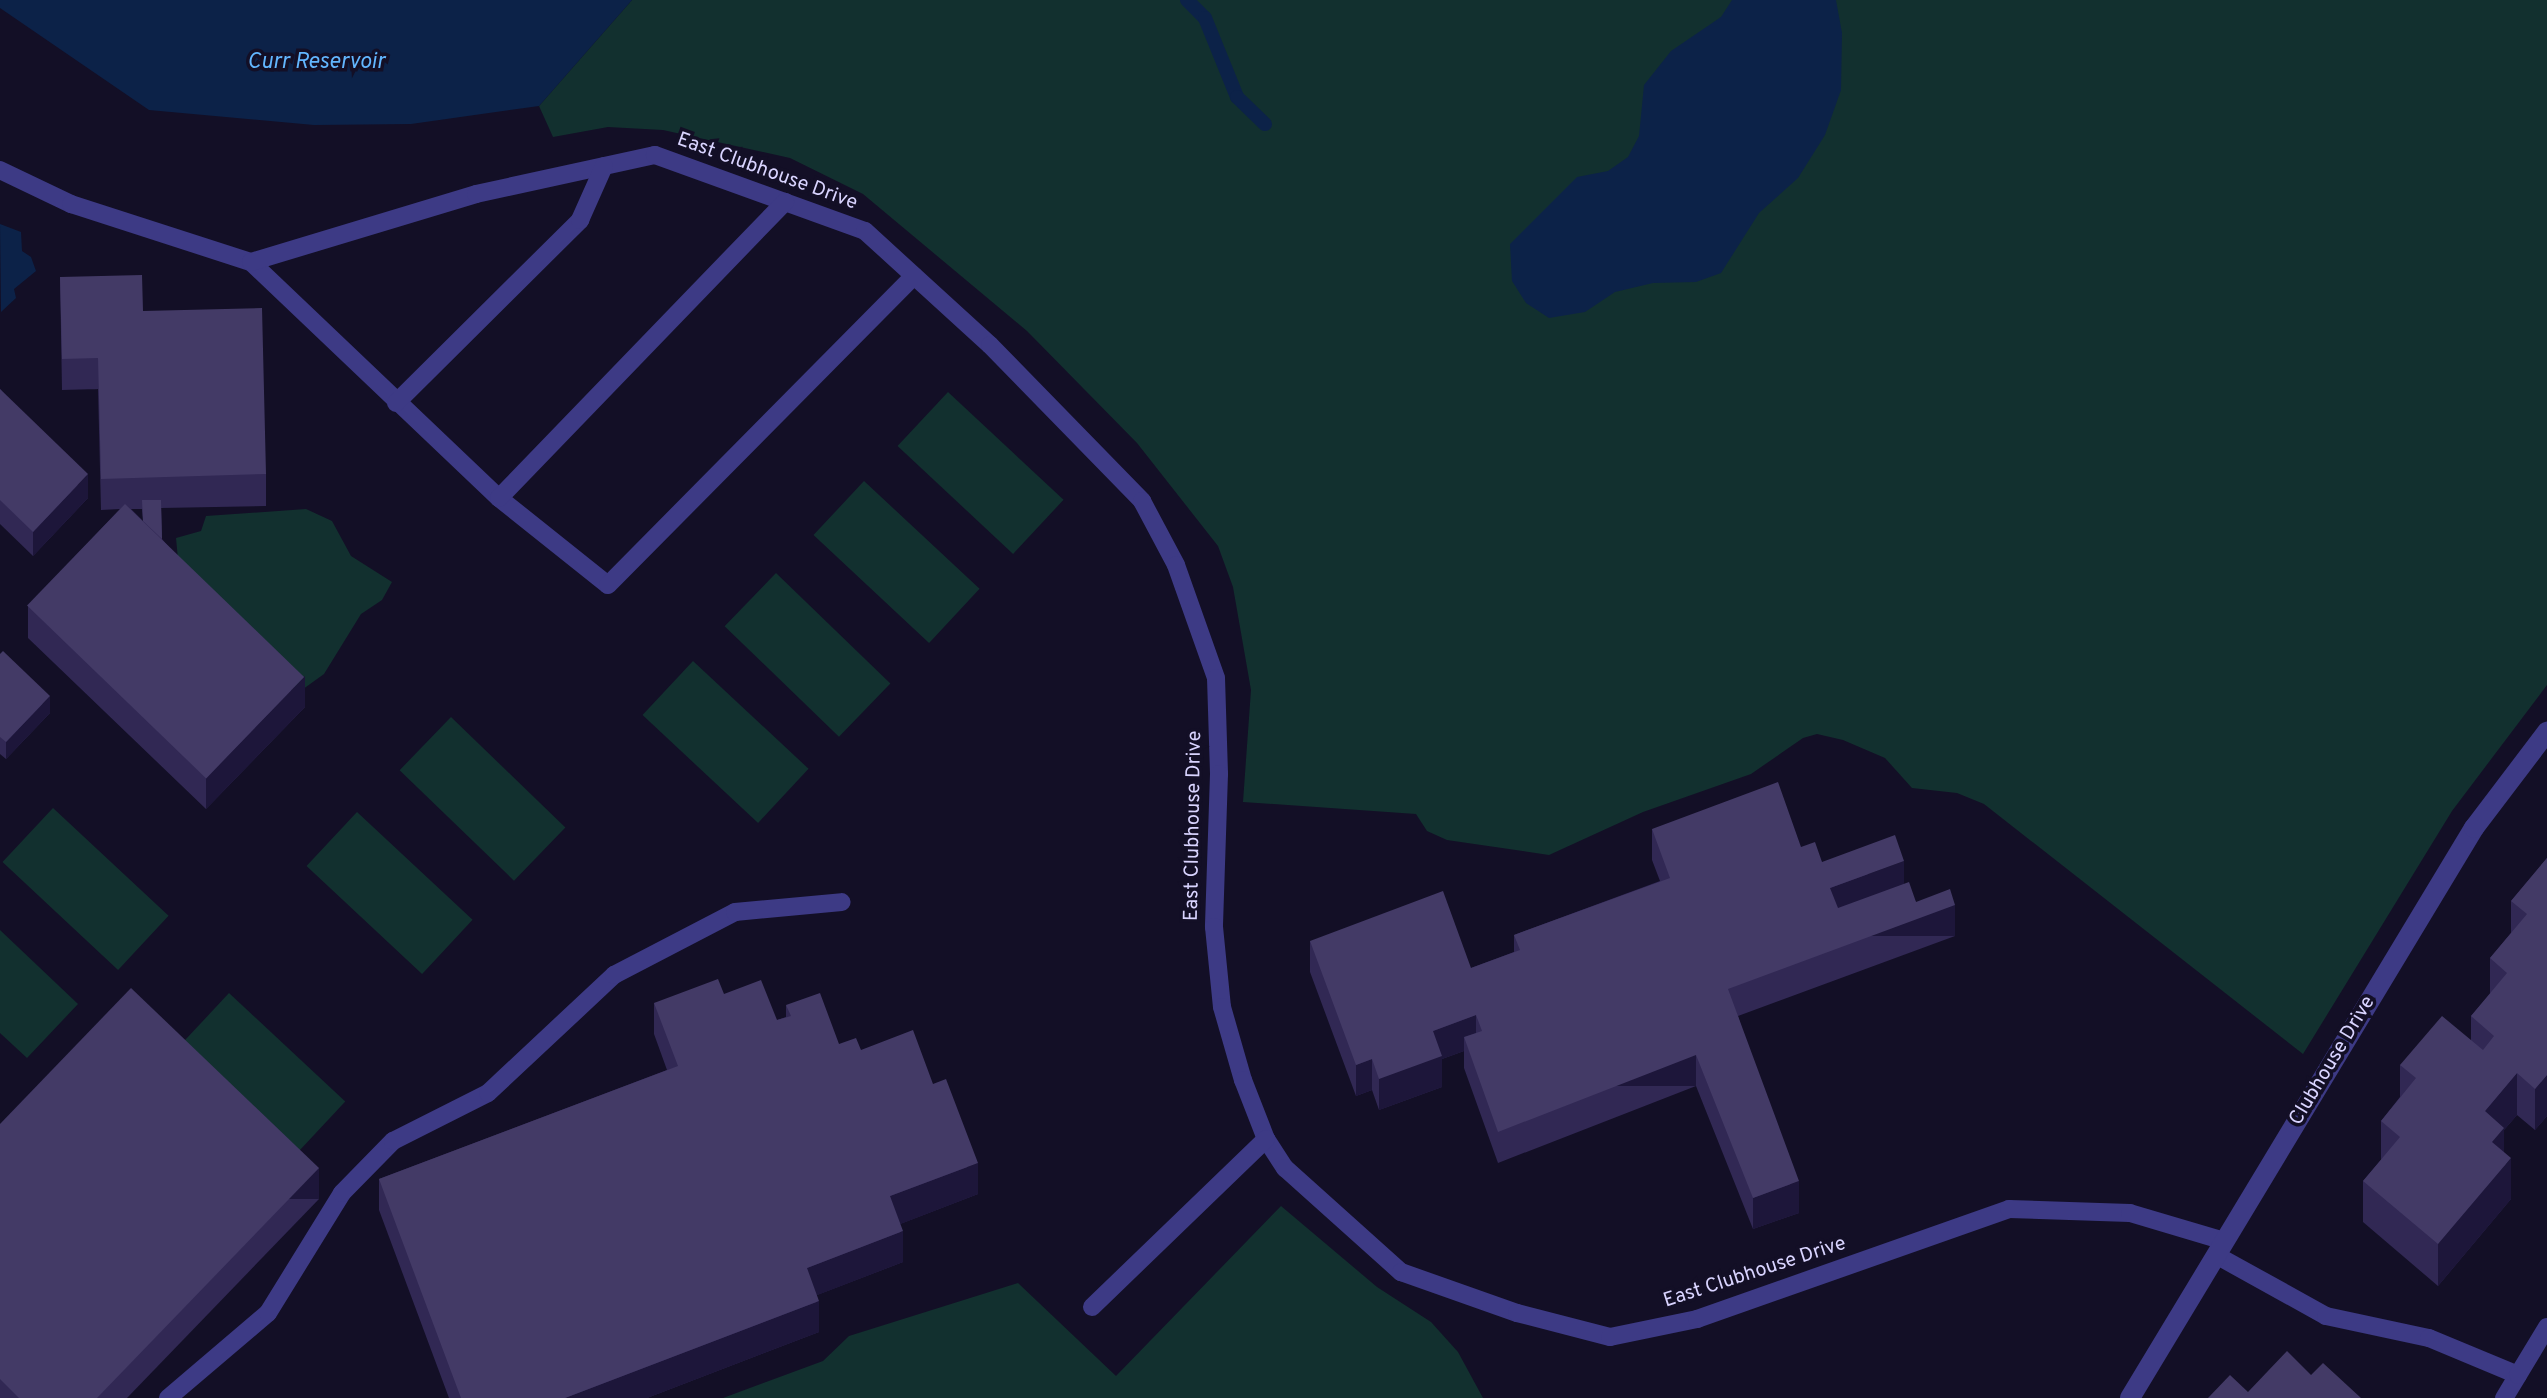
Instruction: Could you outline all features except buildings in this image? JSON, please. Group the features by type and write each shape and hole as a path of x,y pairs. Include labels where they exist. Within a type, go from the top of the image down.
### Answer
{"street":[{"name":"Clubhouse Drive","path":"2130,1398 2474,828 2547,732"}],"lane":[{"name":"East Clubhouse Drive","path":"251,262 476,194 655,155 865,231 1142,501 1176,565 1216,678 1219,774 1214,927 1222,1007 1266,1139 1285,1168 1401,1272 1517,1313 1610,1337 1697,1319 2009,1209 2130,1213 2220,1248 2326,1316 2429,1338 2518,1375"},
{"path":"396,403 580,220 604,166"},
{"path":"0,170 71,204 251,262 499,498 608,585 914,276"},
{"path":"499,498 785,202"},
{"path":"168,1398 268,1313 342,1193 393,1141 488,1093 614,975 735,912 842,902"},
{"path":"1092,1307 1266,1139"},
{"path":"2504,1398 2547,1327"}],"green space":[{"path":"632,0 2547,0 2547,685 2452,811 2303,1054 1984,804 1957,793 1912,788 1885,758 1843,740 1817,734 1803,738 1751,774 1643,812 1549,855 1447,840 1427,831 1416,814 1243,802 1251,690 1233,587 1218,546 1137,443 1027,331 863,194 790,158 663,130 608,127 553,137 539,106"},
{"path":"948,392 1064,500 1013,554 898,446"},
{"path":"864,481 980,589 929,643 814,535"},
{"path":"306,509 332,521 351,556 392,582 382,600 361,614 324,674 299,692 179,570 176,538 201,531 206,516"},
{"path":"776,573 890,683 839,737 725,626"},
{"path":"693,661 809,769 758,823 643,715"},
{"path":"451,717 565,827 514,881 400,770"},
{"path":"53,808 169,916 118,970 3,862"},
{"path":"357,812 473,920 422,974 307,866"},
{"path":"0,930 78,1004 27,1058 0,1033"},
{"path":"229,993 345,1101 295,1156 179,1047"},
{"path":"1281,1206 1377,1287 1431,1322 1458,1352 1483,1398 723,1398 823,1361 849,1336 1018,1283 1116,1376"}],"water":[{"name":"Curr Reservoir","path":"0,0 632,0 539,106 411,124 314,125 149,110 0,8"},
{"path":"1732,0 1836,0 1842,33 1841,90 1825,135 1798,178 1759,213 1721,273 1696,282 1653,283 1615,292 1585,312 1549,318 1526,303 1512,281 1510,244 1577,177 1608,171 1628,157 1639,136 1644,85 1671,51 1721,17"},
{"path":"0,224 21,232 22,251 31,257 36,271 14,289 16,298 1,312"}],"waterway":[{"path":"1187,0 1205,18 1237,97 1265,124"}]}
